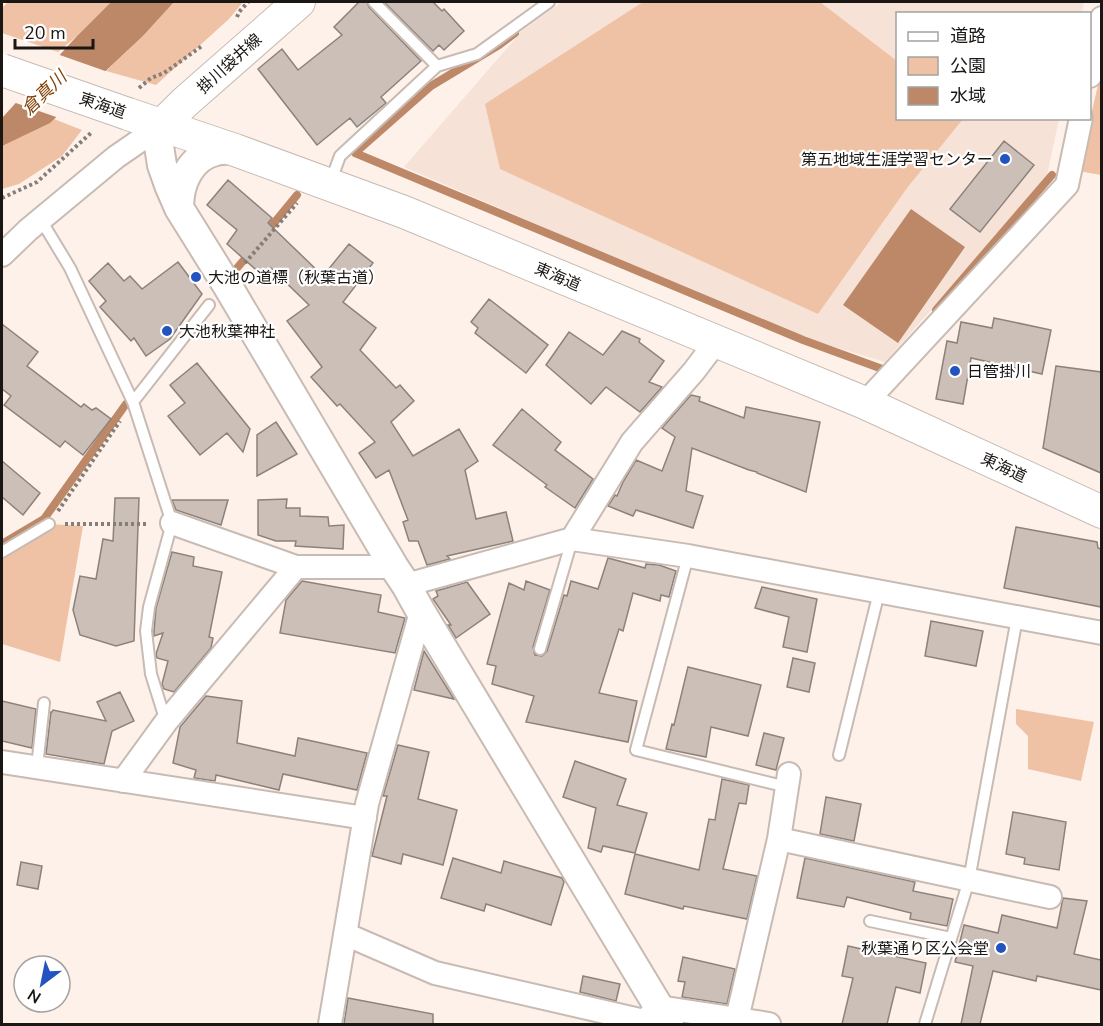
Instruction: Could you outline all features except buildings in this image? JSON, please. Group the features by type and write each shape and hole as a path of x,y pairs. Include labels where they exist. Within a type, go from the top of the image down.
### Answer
{"main road":[{"name":"掛川袋井線","path":"161,126 299,2"},
{"name":"東海道","path":"2,70 131,104 161,126 330,183 404,212 865,403 1101,512"}],"street":[{"path":"1091,66 1101,18"},
{"path":"865,403 1067,185 1081,120"},
{"path":"161,126 159,146 162,165 179,208 664,1016"},
{"path":"2,255 116,156 161,126"},
{"path":"179,208 182,183 193,164 218,150 236,150"},
{"path":"572,539 632,442 694,371 716,342"},
{"path":"172,523 296,567 400,576 572,539 688,556 1101,633"},
{"path":"123,781 166,722 296,567"},
{"path":"330,1024 367,804 421,612"},
{"path":"2,762 364,818"},
{"path":"737,1019 779,839 788,780"},
{"path":"779,839 1050,897"},
{"path":"345,934 435,973 644,1021 664,1016 737,1019 769,1024"}],"lane":[{"path":"374,2 436,66"},
{"path":"330,183 340,156 436,66 477,54 549,2"},
{"path":"41,220 70,268 133,402 172,523 149,607 146,631 151,674 166,722"},
{"path":"133,402 209,305"},
{"path":"2,552 49,524"},
{"path":"540,649 572,539"},
{"path":"688,556 636,750 788,780"},
{"path":"839,755 879,592"},
{"path":"925,1024 969,880 1017,618"},
{"path":"37,767 44,703"},
{"path":"870,921 951,938"}],"path":[{"path":"236,22 239,12 248,2"},
{"path":"131,104 151,78 164,74 208,41"},
{"path":"2,198 37,182 93,131"},
{"path":"239,270 298,201"},
{"path":"49,524 133,402"},
{"path":"49,524 172,523"}],"shaded area":[{"path":"562,2 1084,2 1082,12 896,12 896,120 1059,120 1046,180 885,362 795,335 404,167 522,31"}],"green space":[{"path":"8,2 111,2 58,52 2,33 2,8"},
{"path":"174,2 243,2 229,19 156,85 106,71 143,36"},
{"path":"643,2 820,2 896,60 896,120 962,120 907,188 818,314 500,169 485,104"},
{"path":"1101,72 1101,175 1078,171"},
{"path":"54,119 82,130 62,156 19,184 2,189 2,145"},
{"path":"49,524 83,526 60,662 2,644 2,552"},
{"path":"1016,709 1094,722 1081,781 1028,769 1028,736 1016,724"}],"water":[{"name":"倉真川","path":"111,2 174,2 143,36 50,123 2,146 2,118"},
{"path":"911,209 965,247 898,343 843,305"}],"pier":[{"path":"57,54 108,72 59,118 13,102"}],"waterway":[{"path":"515,33 431,86 355,153 803,340 885,370 888,367"},
{"path":"936,310 1052,175"},
{"path":"265,234 297,195"},
{"path":"237,268 250,253"},
{"path":"2,544 44,519 126,404"}],"place":[{"name":"第五地域生涯学習センター","path":"1005,159"},
{"name":"大池の道標（秋葉古道）","path":"196,277"},
{"name":"大池秋葉神社","path":"167,331"},
{"name":"日管掛川","path":"955,371"},
{"name":"秋葉通り区公会堂","path":"1001,948"}]}
